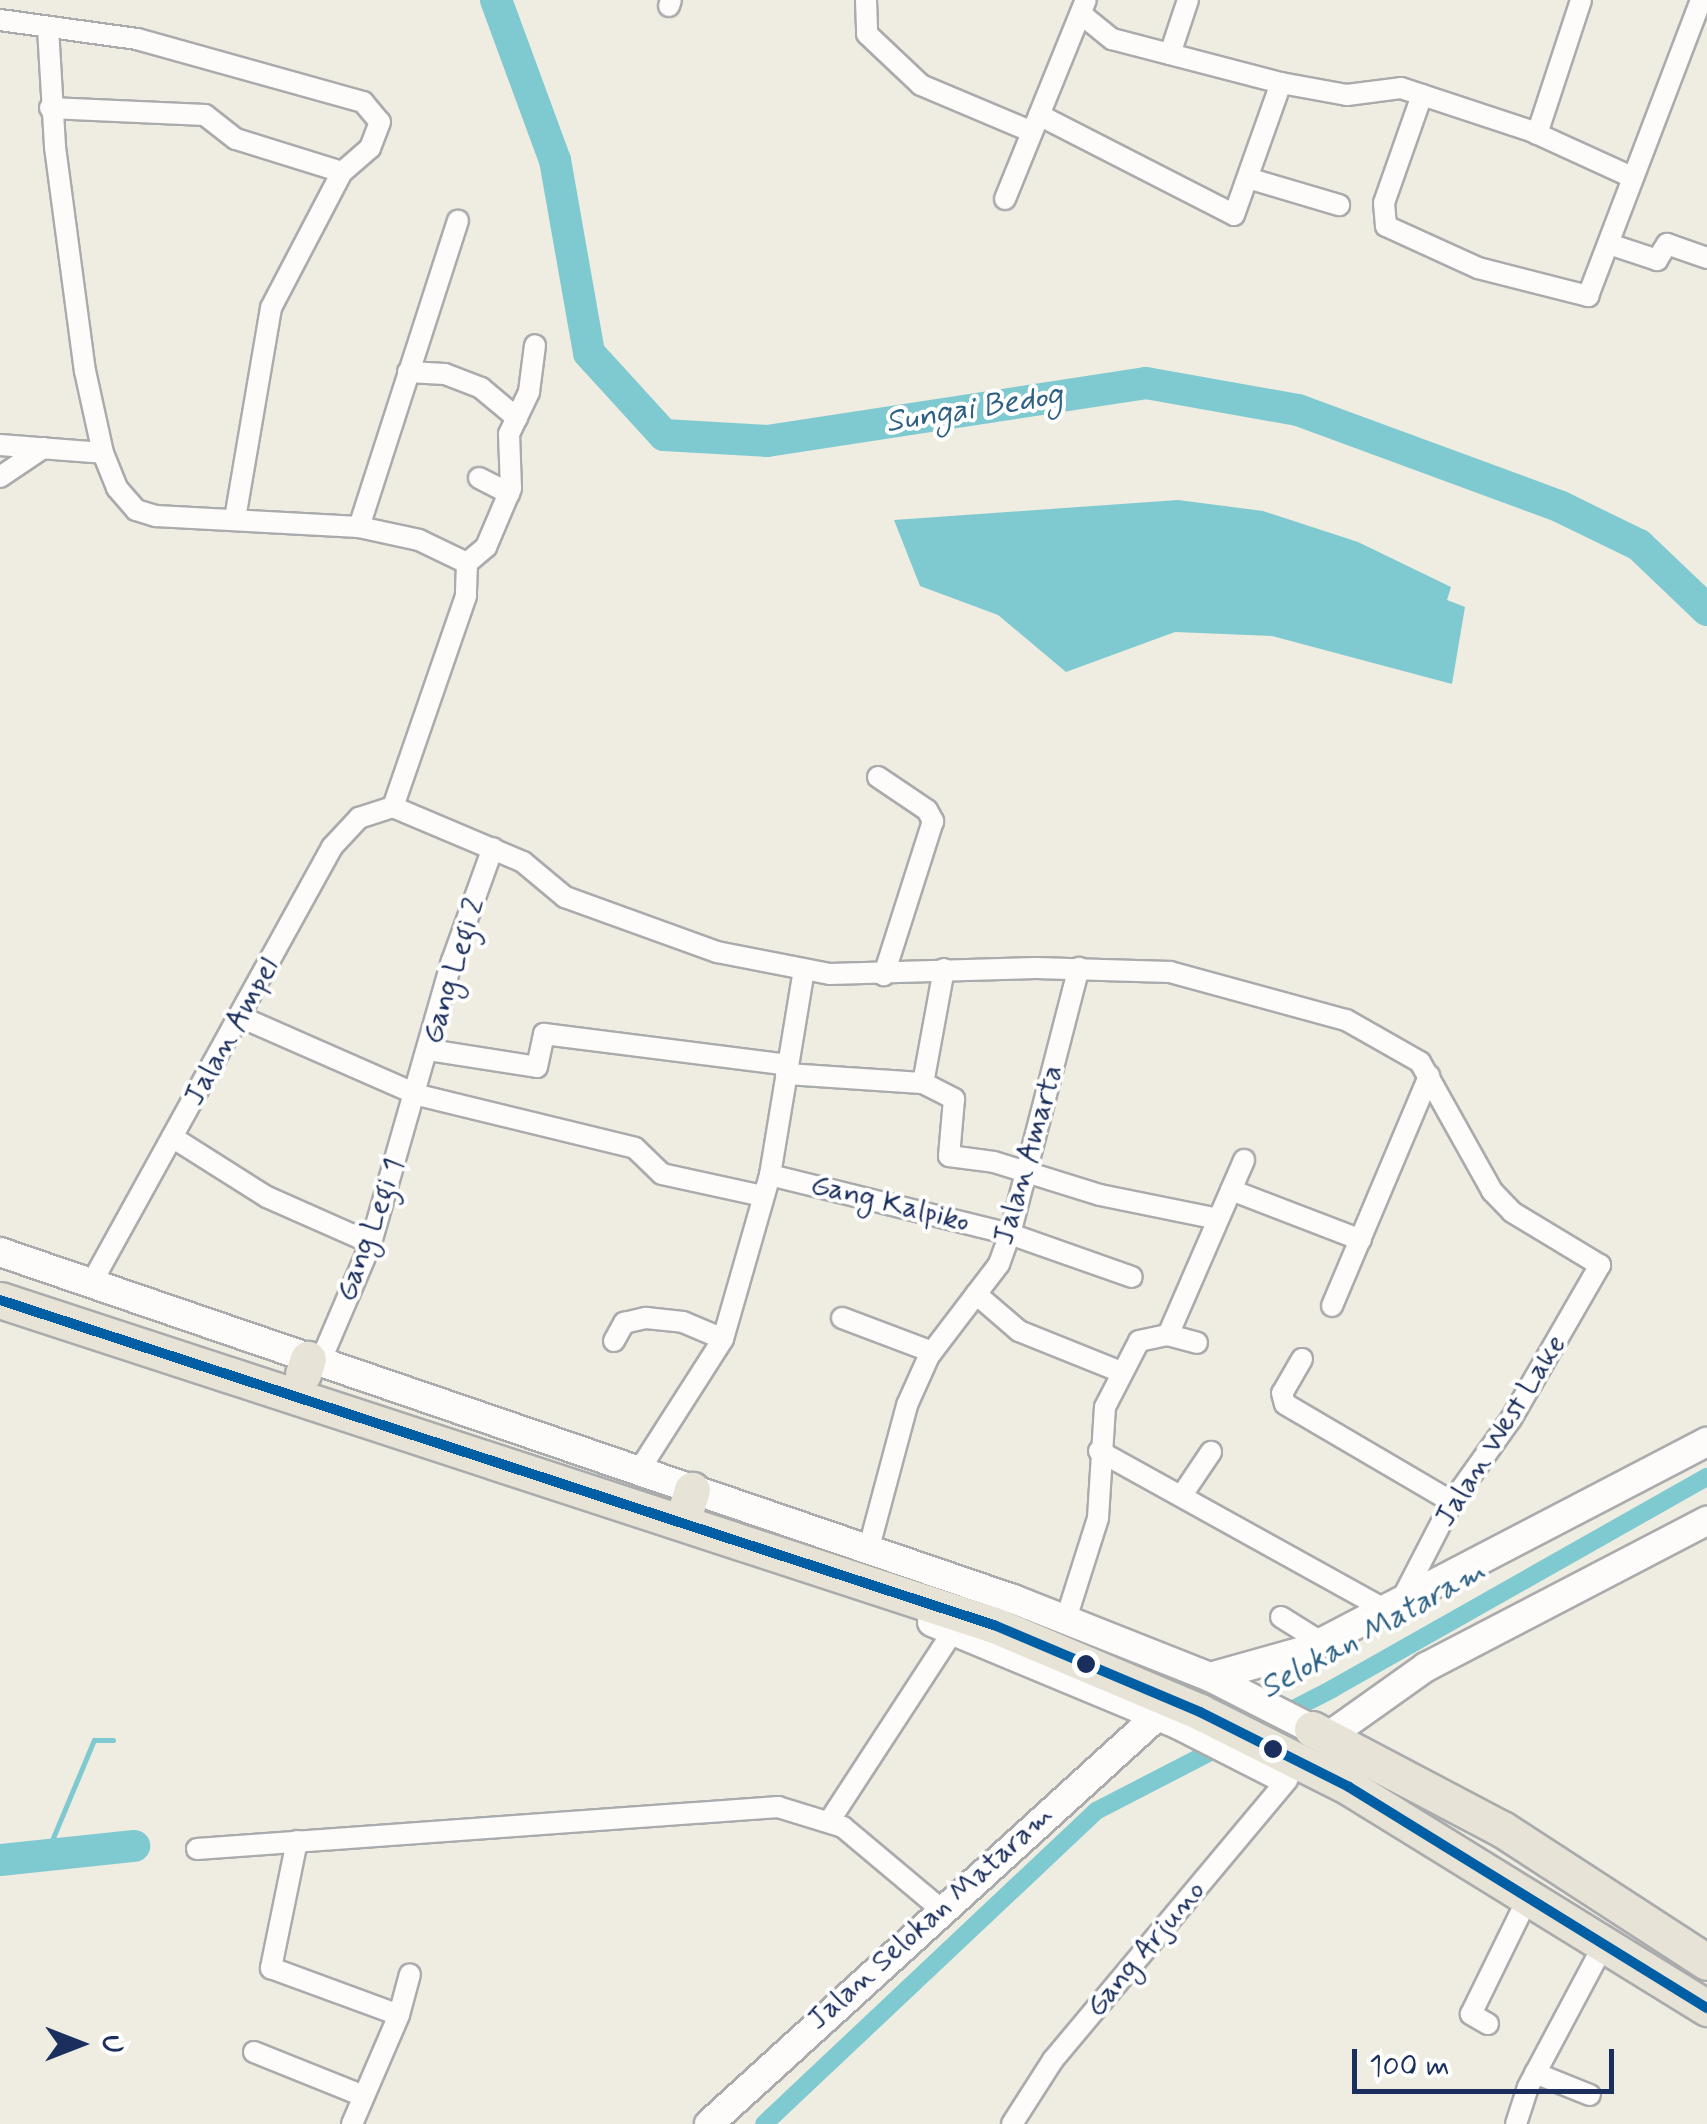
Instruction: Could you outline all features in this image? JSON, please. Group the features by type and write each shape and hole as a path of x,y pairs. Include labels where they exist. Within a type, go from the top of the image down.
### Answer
{"highway":[{"path":"0,1274 310,1365 481,1447 525,1463 1097,1646 1202,1704 1354,1779 1652,1959 1705,2001"},
{"path":"0,1300 402,1438 481,1447"},
{"path":"1319,1734 1502,1828 1707,1962"},
{"path":"1281,1777 1523,1908 1597,1957 1705,2001"}],"street":[{"path":"866,0 867,34 921,85 1035,123 1225,214 1239,209 1281,83"},
{"path":"1170,54 1188,0"},
{"path":"1537,134 1581,0"},
{"path":"1422,95 1384,203 1386,226 1478,268 1584,296 1592,294 1632,177 1701,0"},
{"path":"1005,198 1084,7 1112,39 1281,83 1347,95 1388,88 1422,95 1537,134 1632,177"},
{"path":"0,20 137,38 375,116 370,148 342,172 272,308 234,518"},
{"path":"48,28 50,108 85,371 104,453 117,488 136,510 360,528 420,540 467,564"},
{"path":"50,108 206,114 236,139 342,172"},
{"path":"1251,180 1339,205"},
{"path":"360,528 458,221"},
{"path":"1609,244 1657,260 1667,244 1707,258"},
{"path":"535,345 529,392 509,434 510,492 486,548 467,564 466,596 393,807 494,848 565,897 717,952 804,970 884,975 944,969 1170,972 1316,1011 1406,1053 1430,1076 1332,1306"},
{"path":"408,372 445,374 481,388 517,418"},
{"path":"0,445 104,453"},
{"path":"0,478 43,448"},
{"path":"478,478 510,492"},
{"path":"878,777 927,810 933,822 884,975"},
{"name":"Jalan Ampel","path":"92,1282 243,1018 332,847 360,818 393,807"},
{"name":"Gang Legi 2","path":"418,1095 452,962 494,848"},
{"name":"Jalan Amarta","path":"868,1551 907,1405 932,1352 976,1294 1010,1234 1079,968"},
{"path":"923,1083 944,969"},
{"path":"638,1472 723,1339 770,1175 804,970"},
{"path":"243,1018 418,1095 635,1148 642,1162 662,1174 764,1196"},
{"path":"429,1050 538,1067 544,1034 787,1070 923,1083 954,1100 949,1156 1026,1170 1100,1195 1130,1196 1218,1219"},
{"name":"Jalan West Lake","path":"1394,1603 1452,1502 1511,1419 1600,1265 1512,1212 1492,1191 1430,1076"},
{"name":"Gang Legi 1","path":"310,1365 370,1243 418,1095"},
{"path":"172,1137 267,1197 370,1243"},
{"path":"1168,1335 1244,1160"},
{"name":"Gang Kalpiko","path":"770,1175 1010,1234 1132,1278"},
{"path":"1231,1190 1361,1240"},
{"path":"0,1252 92,1282 310,1365 638,1472 681,1512 954,1630 1202,1704 1319,1734 1426,1667 1707,1521"},
{"path":"976,1294 1019,1332 1121,1372"},
{"path":"0,1314 262,1393"},
{"path":"614,1341 624,1323 646,1318 683,1322 723,1339"},
{"path":"842,1318 932,1352"},
{"path":"1066,1619 1098,1518 1099,1452 1105,1407 1121,1372 1140,1341 1168,1335 1197,1342"},
{"path":"1302,1359 1282,1393 1285,1404 1452,1502"},
{"path":"402,1438 681,1512 868,1551 1066,1619 1202,1704 1281,1777"},
{"name":"Jalan Selokan Mataram","path":"709,2124 942,1910 1202,1704 1707,1442"},
{"path":"1099,1452 1394,1603"},
{"path":"1182,1495 1211,1452"},
{"path":"1281,1617 1322,1642"},
{"path":"830,1820 954,1630"},
{"name":"Gang Arjuno","path":"1012,2124 1053,2060 1281,1777"},
{"path":"197,1849 778,1807 830,1820 942,1910"},
{"path":"296,1841 270,1968 399,2015"},
{"path":"1488,2024 1472,2014 1523,1908"},
{"path":"1509,2122 1597,1957"},
{"path":"352,2124 399,2015 410,1974"},
{"path":"254,2052 362,2095"},
{"path":"1536,2073 1590,2095"}],"water":[{"path":"1178,500 1263,511 1358,542 1451,587 1447,600 1465,607 1452,684 1272,636 1175,632 1066,672 998,615 920,586 894,520"}],"waterway":[{"name":"Sungai Bedog","path":"496,0 555,160 589,353 664,435 767,441 1146,383 1298,410 1561,507 1639,545 1707,610"},
{"name":"Selokan Mataram","path":"764,2124 1096,1811 1332,1689 1707,1477"},
{"path":"50,1845 94,1740 113,1740"},
{"path":"0,1860 134,1846"}],"transit line":[{"path":"0,1300 994,1625 1200,1712 1349,1787 1707,2008"}]}
